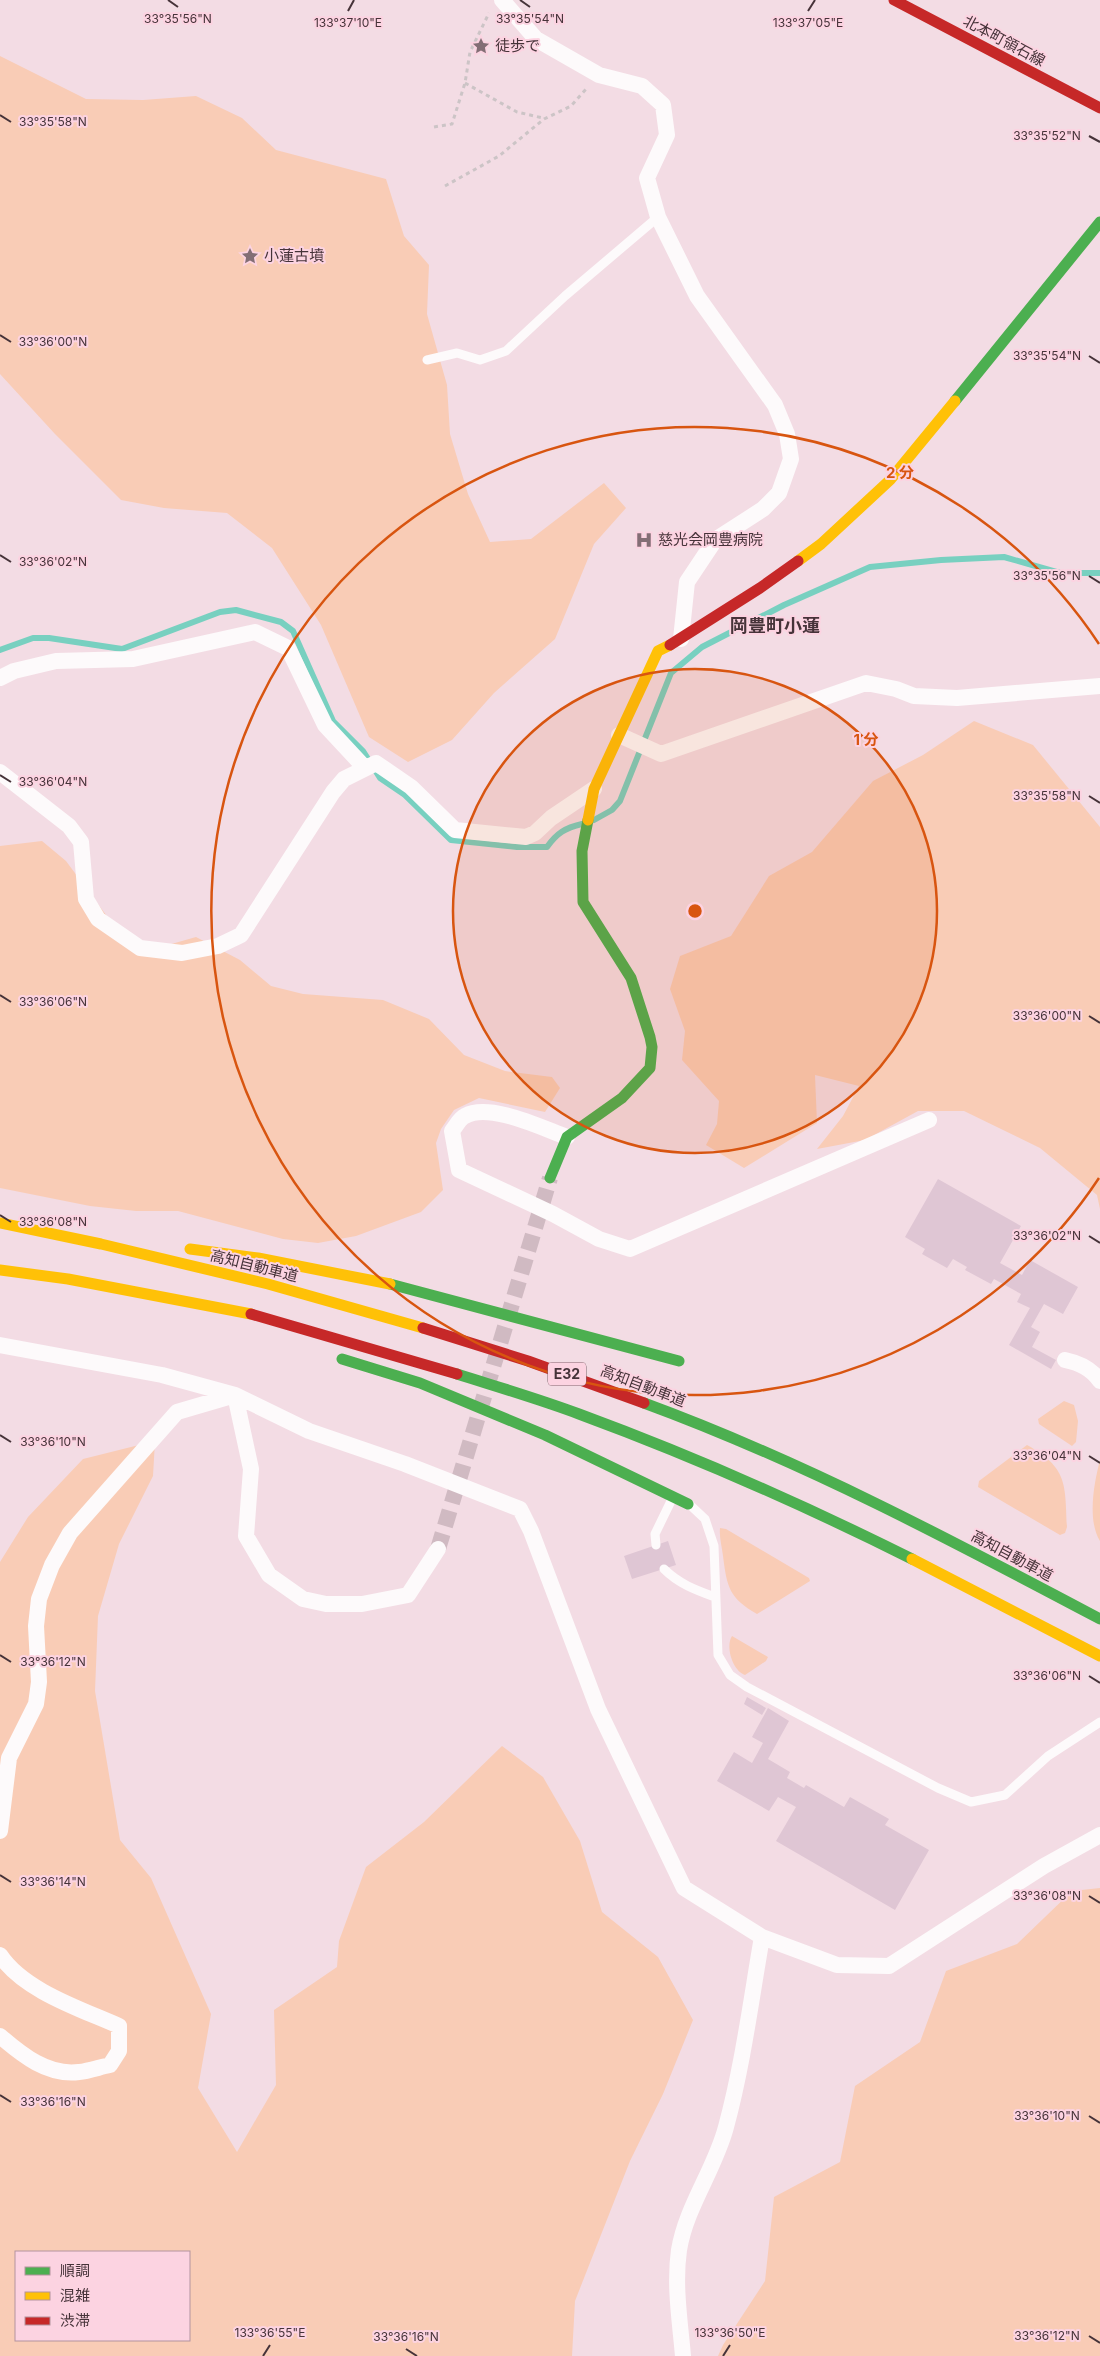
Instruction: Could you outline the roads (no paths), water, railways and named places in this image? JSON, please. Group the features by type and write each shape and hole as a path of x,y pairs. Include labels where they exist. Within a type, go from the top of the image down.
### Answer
{"main road":[{"name":"北本町領石線","path":"894,0 1100,108"},
{"path":"550,1178 567,1137 622,1098 650,1068 652,1047 631,978 582,902 581,869 584,836 594,790 658,651 681,639 760,588 821,544 890,480 1100,222"},
{"name":"高知自動車道","path":"0,1223 45,1230 259,1282 429,1328 590,1382 722,1433 856,1494 981,1556 1100,1620"},
{"path":"45,1230 151,1244"},
{"path":"180,1248 258,1258 398,1286 679,1361"},
{"name":"E32","path":"0,1270 68,1279 247,1314 424,1363 578,1413 708,1464 841,1524 966,1586 1100,1656"},
{"path":"68,1279 184,1313"},
{"path":"334,1357 429,1387 545,1435 688,1504"}],"street":[{"path":"503,1 536,39 599,75 642,86 663,105 667,135 647,178 658,217 697,296 775,404 788,434 791,459 778,493 763,509 715,540 687,582 681,639"},
{"path":"0,678 14,671 56,661 134,659 255,632 288,648 325,725 369,766 411,787 455,830 526,837 535,833 551,818 594,790"},
{"path":"619,735 661,754 866,683 896,689 914,696 957,698 1100,686"},
{"path":"0,772 69,826 81,842 86,899 98,920 140,948 182,953 218,946 241,935 333,792 344,779 369,766"},
{"path":"567,1137 523,1121 485,1111 464,1116 452,1130 459,1170 553,1214 599,1239 630,1249 929,1120"},
{"path":"0,1345 162,1375 235,1395 309,1431 405,1464 520,1509 531,1531 598,1709 684,1888 762,1937 837,1965 889,1966 1044,1866 1100,1835"},
{"path":"1065,1360 1079,1363 1095,1373 1100,1381"},
{"path":"235,1395 251,1469 246,1536 269,1575 303,1599 326,1604 362,1604 408,1595 438,1549"},
{"path":"0,1831 9,1758 36,1704 39,1682 36,1626 39,1599 52,1564 70,1533 176,1412 235,1395"},
{"path":"683,2356 677,2282 679,2249 690,2215 720,2148 739,2079 762,1937"},
{"path":"0,1956 9,1969 60,2001 119,2026 119,2051 110,2065 78,2072 55,2071 24,2056 0,2036"}],"lane":[{"path":"427,360 457,353 480,360 506,351 565,296 658,217"},
{"path":"656,1545 655,1534 674,1496"},
{"path":"688,1504 705,1519 714,1546 718,1655 730,1676 747,1687 938,1788 971,1802 1005,1795 1048,1756 1100,1722"},
{"path":"664,1569 672,1578 688,1587 715,1597"}],"waterway":[{"path":"594,820 612,810 620,801 671,673 702,647 784,605 870,567 941,560 1004,557 1060,573 1100,573"},
{"path":"0,650 33,638 49,638 122,649 220,612 236,610 281,622 293,631 333,721 363,751 380,778 405,795 451,840 517,847 547,847 562,832 582,824"}],"tunnel":[{"path":"438,1549 550,1178"}],"place":[{"name":"徒歩で","path":"481,46"},
{"name":"小蓮古墳","path":"250,256"},
{"name":"慈光会岡豊病院","path":"644,540"}],"district":[{"name":"岡豊町小蓮","path":"775,626"}]}
